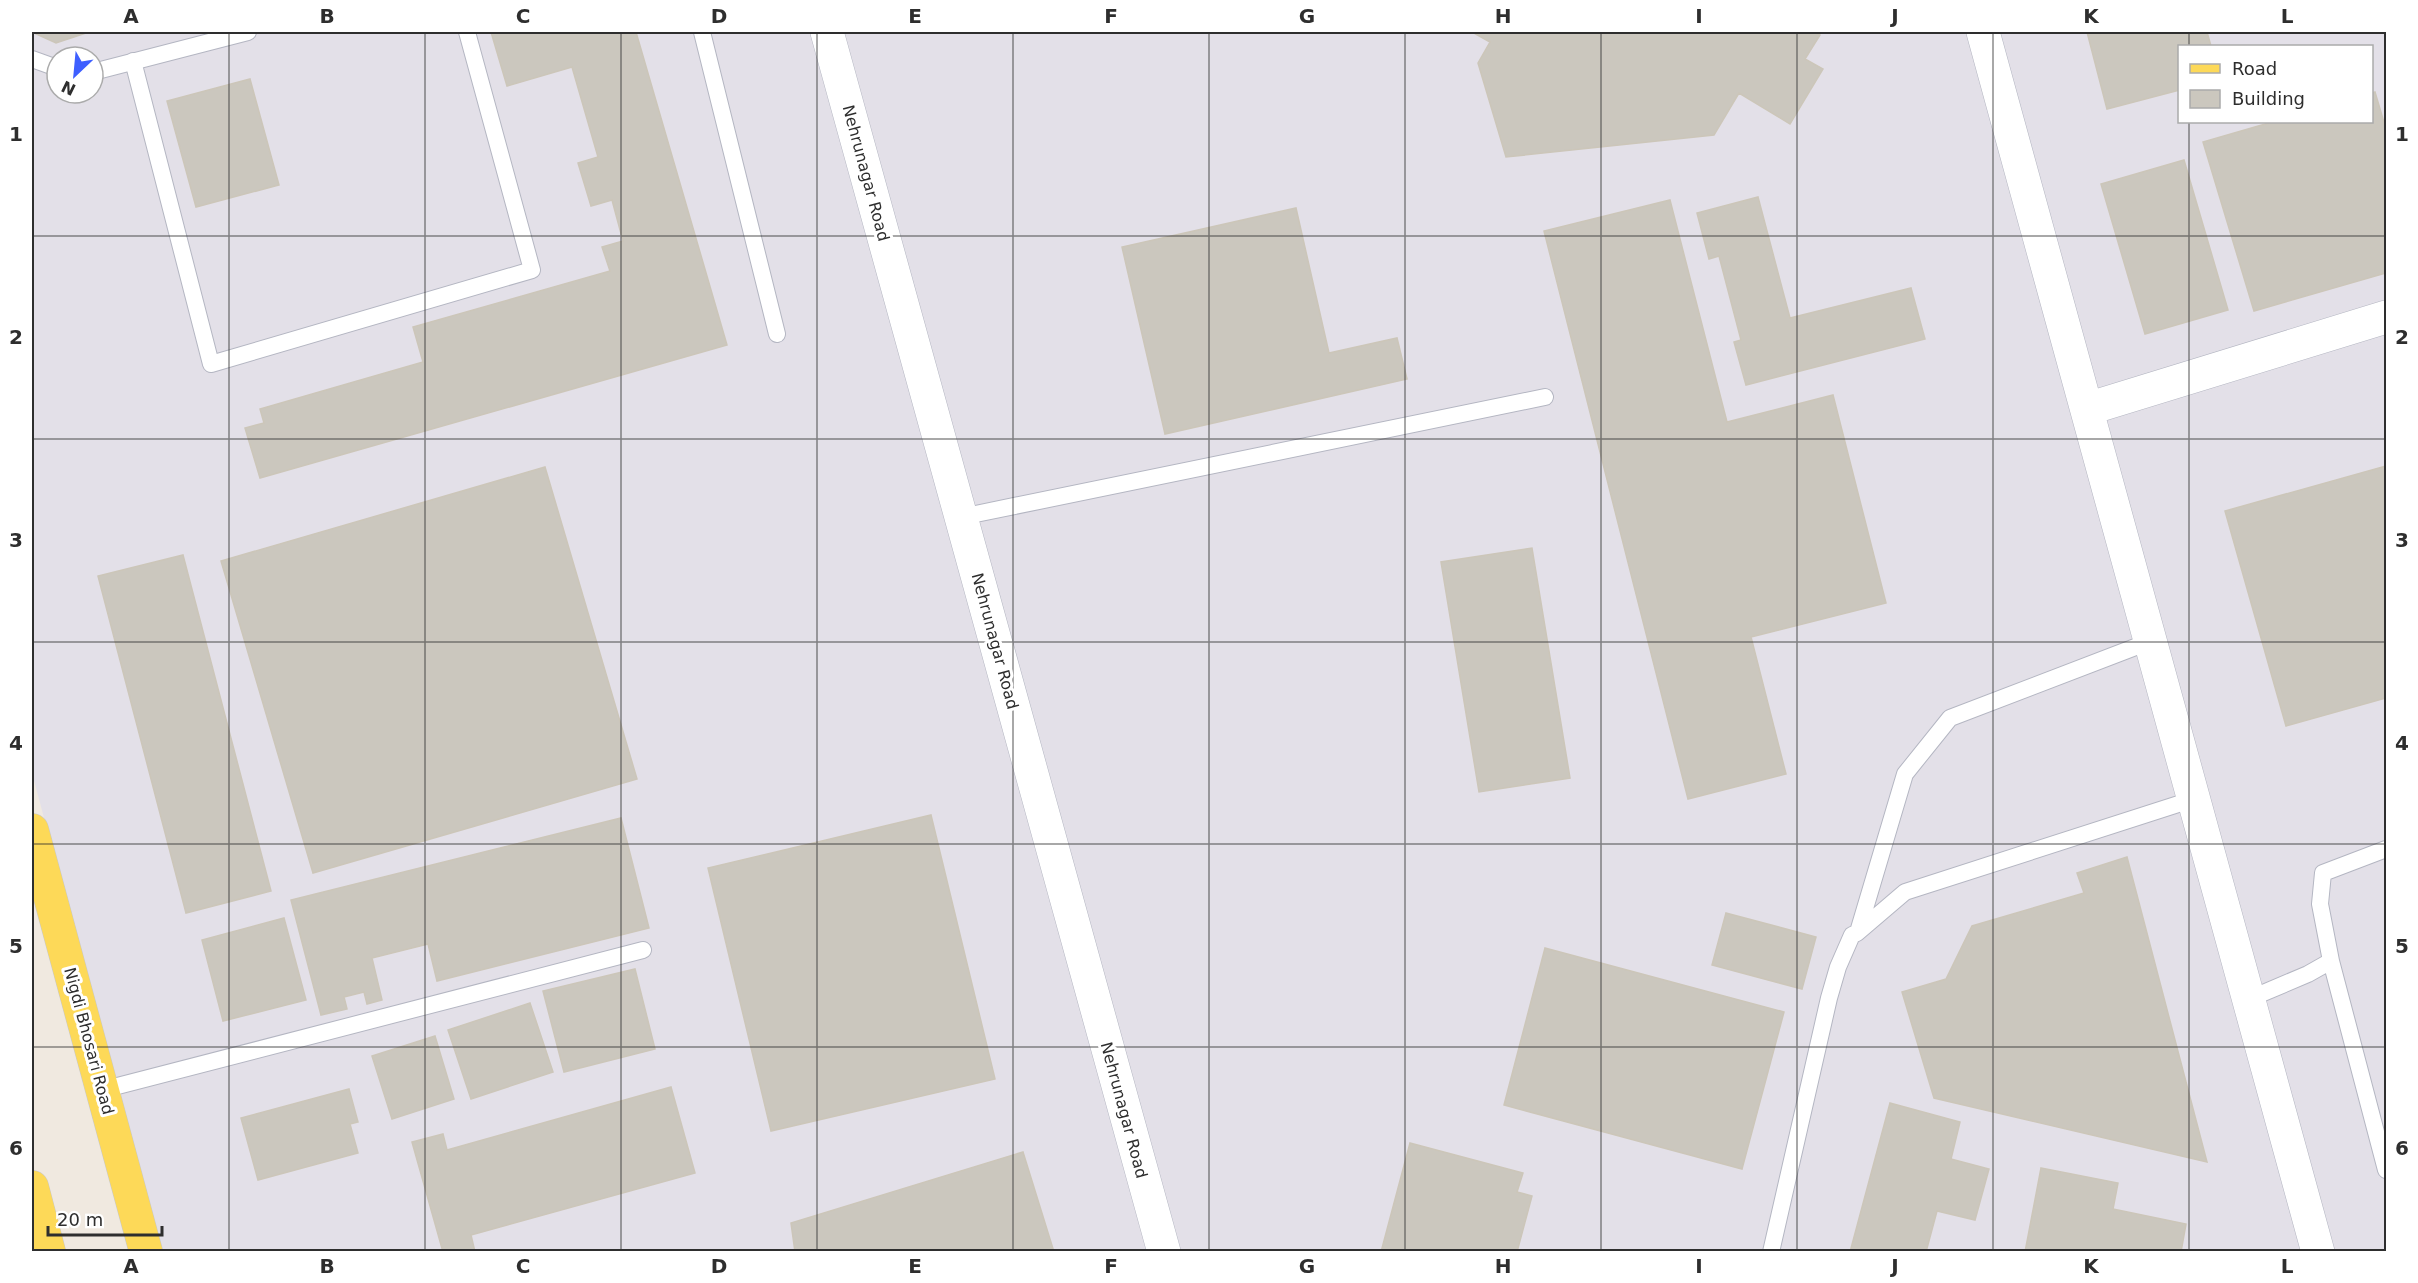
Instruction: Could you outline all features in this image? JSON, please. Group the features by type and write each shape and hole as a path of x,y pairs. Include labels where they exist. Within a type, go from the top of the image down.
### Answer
{"main road":[{"name":"Nigdi Bhosari Road","path":"32,830 146,1251"},
{"path":"32,1187 50,1251"}],"street":[{"name":"Nehrunagar Road","path":"827,32 1164,1251"},
{"path":"1983,32 2318,1251"},
{"path":"2087,409 2386,317"}],"lane":[{"path":"105,69 248,32"},
{"path":"133,61 211,364 532,270 467,32"},
{"path":"702,32 777,334"},
{"path":"961,517 1545,397"},
{"path":"1857,933 1905,774 1950,718 2151,641"},
{"path":"1771,1251 1832,988 1852,935 1905,892 2194,799"},
{"path":"2386,849 2323,873 2320,904 2331,961 2386,1170"},
{"path":"102,1090 643,950"},
{"path":"2249,999 2308,974 2331,961"}],"shaded area":[{"path":"32,32 2386,32 2386,1251 160,1251 32,773"}],"building":[{"path":"32,32 89,32 56,43"},
{"path":"491,32 636,32 727,345 260,478 245,428 264,423 260,409 423,362 413,327 610,271 602,247 623,241 612,200 591,206 578,163 598,157 572,67 507,86"},
{"path":"1472,32 1814,32 1820,35 1805,59 1823,69 1790,124 1739,93 1714,135 1506,157 1478,63 1490,42"},
{"path":"2087,32 2207,32 2211,45 2178,45 2178,91 2107,109"},
{"path":"250,79 279,185 196,207 167,101"},
{"path":"2375,92 2386,129 2386,273 2254,311 2203,142 2269,123 2373,123 2373,93"},
{"path":"2184,160 2228,310 2145,334 2101,184"},
{"path":"1758,197 1790,318 1911,288 1925,339 1746,385 1734,342 1741,340 1719,256 1709,259 1697,213"},
{"path":"1670,200 1727,422 1833,395 1886,603 1751,637 1786,774 1688,799 1544,231"},
{"path":"1296,208 1329,353 1397,338 1407,379 1165,434 1122,247"},
{"path":"2386,466 2386,698 2286,726 2225,511"},
{"path":"545,467 637,779 313,873 221,561"},
{"path":"1532,548 1570,778 1479,792 1441,562"},
{"path":"183,555 271,891 186,913 98,576"},
{"path":"931,815 995,1079 771,1131 708,868"},
{"path":"621,818 649,928 437,981 428,944 372,958 382,1000 367,1004 364,992 344,997 347,1009 321,1015 291,900"},
{"path":"2127,857 2207,1162 1934,1098 1902,992 1946,979 1972,926 2084,893 2077,873"},
{"path":"1726,913 1816,937 1802,989 1712,965"},
{"path":"284,918 306,1000 223,1021 202,940"},
{"path":"1545,948 1784,1012 1742,1169 1504,1105"},
{"path":"635,969 655,1049 564,1072 543,991"},
{"path":"530,1003 553,1072 471,1099 448,1030"},
{"path":"435,1036 454,1099 392,1119 372,1056"},
{"path":"671,1087 695,1173 471,1235 475,1252 443,1252 412,1142 443,1134 447,1150"},
{"path":"349,1089 358,1122 350,1124 358,1153 258,1180 241,1118"},
{"path":"1890,1103 1960,1122 1951,1159 1989,1169 1975,1220 1937,1211 1926,1252 1850,1252"},
{"path":"1410,1143 1523,1173 1517,1192 1532,1196 1517,1252 1381,1252"},
{"path":"1023,1152 1054,1252 795,1252 791,1223"},
{"path":"2041,1168 2118,1183 2113,1209 2186,1224 2181,1252 2025,1252"}]}
